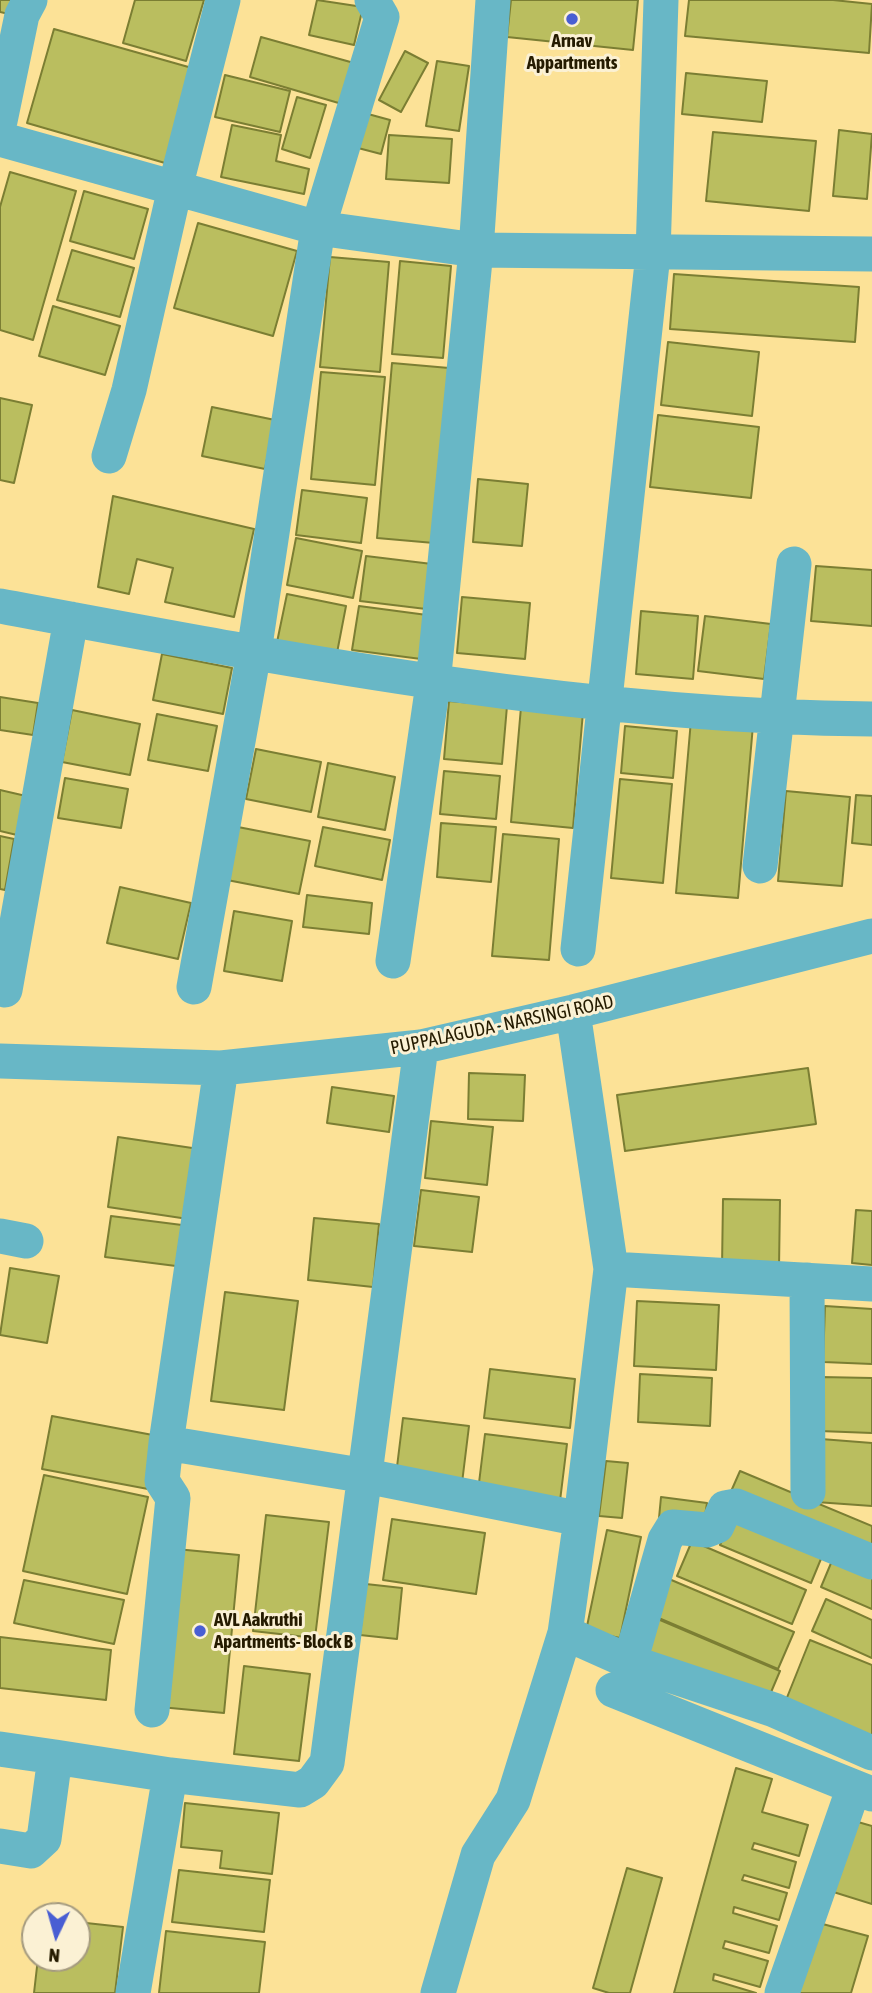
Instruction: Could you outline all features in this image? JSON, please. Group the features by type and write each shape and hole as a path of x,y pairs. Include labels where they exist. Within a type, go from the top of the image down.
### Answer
{"street":[{"path":"0,121 22,15 30,0"},
{"path":"109,456 129,390 175,188 223,0"},
{"path":"194,988 254,652 318,228 382,17 372,0"},
{"path":"393,961 433,684 477,250 493,0"},
{"path":"578,950 607,705 653,254 661,0"},
{"path":"0,138 318,228 477,250 653,254 872,254"},
{"path":"760,866 793,564"},
{"path":"0,606 433,684 607,705 776,718 872,719"},
{"path":"5,990 71,620"},
{"name":"PUPPALAGUDA - NARSINGI ROAD","path":"0,1060 221,1068 421,1047 573,1012 872,936"},
{"path":"438,1993 478,1855 513,1800 565,1633 581,1519 611,1269 573,1012"},
{"path":"0,1749 170,1775 300,1790 313,1782 327,1763 421,1047"},
{"path":"152,1710 173,1498 162,1481 166,1443 221,1068"},
{"path":"611,1269 872,1284"},
{"path":"807,1280 808,1492"},
{"path":"166,1443 366,1476 581,1519"},
{"path":"622,1676 665,1540 673,1527 707,1530 717,1526 725,1508 736,1506 872,1562"},
{"path":"565,1633 622,1676 863,1790 782,1993"},
{"path":"622,1676 774,1710 872,1753"},
{"path":"0,1846 32,1851 44,1839 55,1757"},
{"path":"133,1993 170,1775"}],"building":[{"path":"0,0 16,0 13,15 0,12"},
{"path":"135,0 204,0 186,61 123,43"},
{"path":"317,0 363,7 354,45 309,35"},
{"name":"Arnav Appartments","path":"511,0 638,0 633,50 507,37"},
{"path":"689,0 833,0 872,4 869,53 685,36"},
{"path":"54,29 192,68 165,163 27,123"},
{"path":"261,37 354,63 342,104 250,77"},
{"path":"405,51 428,63 401,112 379,100"},
{"path":"437,61 469,66 459,131 426,126"},
{"path":"686,73 767,81 762,122 682,114"},
{"path":"225,75 290,91 280,132 215,117"},
{"path":"297,97 326,105 310,158 282,149"},
{"path":"368,114 390,120 381,154 358,148"},
{"path":"232,125 281,135 276,161 309,169 304,194 221,177"},
{"path":"839,130 872,134 867,199 833,196"},
{"path":"713,132 816,141 809,211 706,201"},
{"path":"389,135 452,139 449,183 386,179"},
{"path":"10,172 76,191 33,340 0,330 0,207"},
{"path":"84,191 148,209 134,259 70,241"},
{"path":"198,223 297,251 273,336 174,308"},
{"path":"72,250 134,268 120,317 57,300"},
{"path":"330,257 389,262 380,372 320,367"},
{"path":"400,261 451,266 443,358 392,354"},
{"path":"674,274 859,287 855,342 670,329"},
{"path":"53,306 120,326 105,375 39,356"},
{"path":"668,342 759,352 752,416 661,405"},
{"path":"392,363 449,368 434,543 377,538"},
{"path":"321,372 385,377 375,485 311,479"},
{"path":"0,398 32,405 14,483 0,480"},
{"path":"212,407 275,420 265,469 202,456"},
{"path":"658,415 759,427 751,498 650,487"},
{"path":"478,479 528,484 522,546 473,542"},
{"path":"302,490 367,498 361,543 296,535"},
{"path":"113,496 254,529 234,617 165,602 173,568 137,559 129,594 98,587"},
{"path":"296,538 362,551 353,598 287,585"},
{"path":"366,556 432,564 426,609 360,601"},
{"path":"816,566 872,570 872,626 811,621"},
{"path":"287,594 346,606 336,658 276,647"},
{"path":"462,597 530,603 525,659 457,653"},
{"path":"359,606 427,615 421,659 352,650"},
{"path":"641,611 698,616 693,679 636,674"},
{"path":"705,616 771,624 764,679 698,671"},
{"path":"162,654 232,668 223,714 153,700"},
{"path":"0,697 38,703 33,735 0,730"},
{"path":"449,701 507,706 502,764 444,759"},
{"path":"521,707 583,712 573,828 511,822"},
{"path":"72,710 140,724 130,775 62,762"},
{"path":"157,714 217,726 208,771 148,760"},
{"path":"691,720 753,725 738,898 676,893"},
{"path":"625,726 677,731 673,778 621,773"},
{"path":"256,749 321,762 311,812 246,799"},
{"path":"328,763 395,777 385,830 318,817"},
{"path":"444,771 500,776 496,819 440,814"},
{"path":"65,778 128,789 121,828 58,818"},
{"path":"620,779 672,784 663,883 611,878"},
{"path":"0,790 26,796 17,835 0,831"},
{"path":"786,791 850,797 842,886 778,881"},
{"path":"856,795 872,796 872,845 852,843"},
{"path":"441,823 496,827 491,882 437,877"},
{"path":"238,827 310,841 299,894 227,880"},
{"path":"323,827 390,840 382,880 315,866"},
{"path":"503,834 559,839 549,960 492,956"},
{"path":"0,836 14,839 5,890 0,889"},
{"path":"120,887 191,903 178,959 107,943"},
{"path":"307,895 372,903 369,934 303,927"},
{"path":"234,911 292,921 282,981 224,971"},
{"path":"808,1068 816,1124 625,1151 617,1095"},
{"path":"469,1073 525,1075 523,1121 468,1119"},
{"path":"332,1087 394,1096 389,1132 327,1123"},
{"path":"431,1121 493,1127 487,1185 425,1178"},
{"path":"118,1137 199,1149 188,1219 108,1207"},
{"path":"421,1190 479,1197 472,1252 414,1246"},
{"path":"723,1199 780,1200 779,1268 722,1267"},
{"path":"856,1210 872,1211 872,1265 852,1263"},
{"path":"111,1216 182,1225 176,1266 105,1257"},
{"path":"314,1218 379,1224 373,1287 308,1280"},
{"path":"10,1268 59,1276 47,1343 0,1335"},
{"path":"225,1292 298,1301 284,1410 211,1401"},
{"path":"637,1301 719,1305 716,1370 634,1366"},
{"path":"825,1306 872,1309 872,1364 823,1362"},
{"path":"490,1369 575,1379 570,1428 484,1418"},
{"path":"640,1374 712,1378 710,1426 638,1422"},
{"path":"821,1377 872,1378 872,1433 819,1431"},
{"path":"52,1416 158,1436 148,1489 42,1469"},
{"path":"403,1418 469,1426 462,1483 396,1475"},
{"path":"485,1434 567,1444 560,1501 478,1491"},
{"path":"821,1439 872,1443 872,1506 816,1502"},
{"path":"606,1461 628,1463 622,1518 599,1516"},
{"path":"740,1471 872,1526 872,1556 729,1496"},
{"path":"44,1475 148,1497 127,1594 23,1571"},
{"path":"661,1497 707,1503 704,1523 659,1518"},
{"path":"266,1515 329,1522 315,1638 253,1631"},
{"path":"733,1515 823,1554 811,1583 720,1545"},
{"path":"392,1519 485,1533 476,1594 383,1580"},
{"path":"607,1530 641,1537 620,1638 586,1631"},
{"path":"692,1541 806,1590 792,1624 677,1576"},
{"name":"AVL Aakruthi Apartments- Block B","path":"176,1549 239,1555 224,1713 160,1707"},
{"path":"834,1556 872,1572 872,1609 821,1587"},
{"path":"669,1579 794,1632 778,1669 654,1616"},
{"path":"24,1580 124,1600 114,1644 14,1623"},
{"path":"366,1584 402,1588 397,1639 360,1635"},
{"path":"826,1599 872,1620 872,1658 812,1631"},
{"path":"653,1617 780,1671 766,1704 640,1650"},
{"path":"0,1637 111,1650 106,1700 0,1688"},
{"path":"810,1640 872,1665 872,1745 782,1710"},
{"path":"244,1666 310,1674 299,1761 234,1754"},
{"path":"736,1768 772,1779 762,1812 808,1825 799,1856 754,1843 752,1849 796,1862 789,1888 744,1875 742,1880 787,1893 779,1920 734,1907 733,1913 777,1926 769,1953 725,1941 723,1948 768,1961 760,1987 714,1974 713,1980 756,1993 674,1993"},
{"path":"185,1803 279,1813 272,1874 220,1868 222,1851 181,1847"},
{"path":"851,1820 872,1826 872,1904 827,1890"},
{"path":"627,1868 662,1878 630,1993 609,1993 593,1988"},
{"path":"179,1870 270,1880 264,1932 172,1922"},
{"path":"815,1922 868,1936 851,1993 795,1993"},
{"path":"91,1924 123,1927 115,1993 34,1993 36,1972 91,1972"},
{"path":"166,1931 265,1942 259,1993 159,1993"}],"place":[{"name":"Arnav Appartments","path":"572,19"},
{"name":"AVL Aakruthi Apartments- Block B","path":"200,1631"}]}
